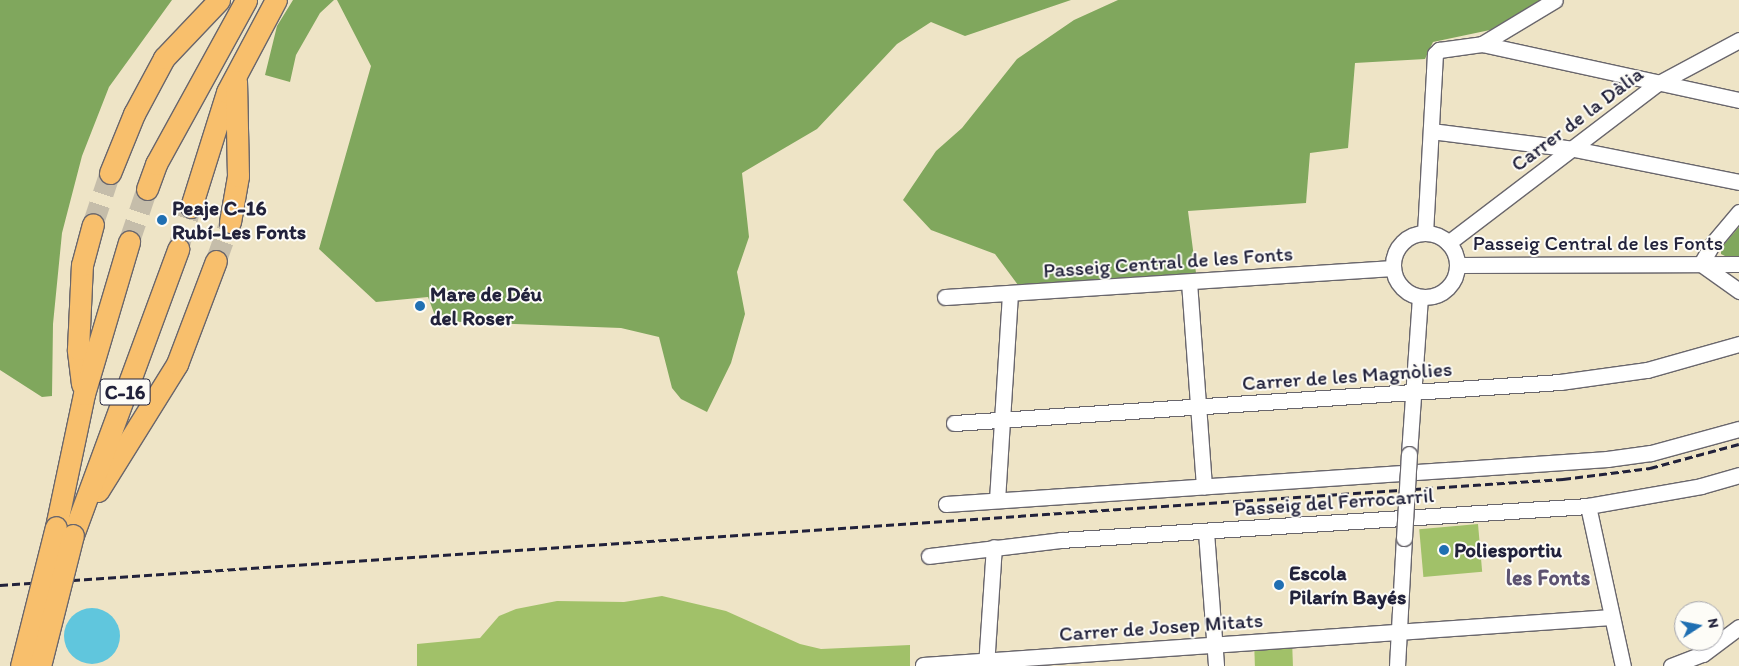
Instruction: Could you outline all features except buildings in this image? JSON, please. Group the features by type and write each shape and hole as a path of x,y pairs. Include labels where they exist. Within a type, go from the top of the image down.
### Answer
{"highway":[{"path":"110,173 134,114 164,58 219,0"},
{"path":"147,189 156,164 246,0"},
{"path":"191,207 218,118 236,75 276,0"},
{"path":"230,222 238,176 236,75"},
{"name":"C-16","path":"84,394 78,349 82,265 94,224"},
{"name":"C-16","path":"40,666 69,527 84,394 129,242"},
{"name":"C-16","path":"21,666 69,527 178,249"},
{"name":"C-16","path":"69,527 107,479 177,364 216,261"}],"street":[{"path":"1482,44 1554,0"},
{"name":"Carrer de la Dàlia","path":"1448,243 1658,84 1739,40"},
{"path":"1425,233 1435,54 1448,48 1482,44 1658,84 1739,100"},
{"path":"1430,131 1574,149 1739,182"},
{"path":"1739,212 1712,243 1701,264 1739,291"},
{"path":"1425,233 1440,236 1448,243 1457,266 1448,288 1434,296 1420,297 1399,285 1393,268 1393,256 1399,245 1412,235 1425,233"},
{"name":"Passeig Central de les Fonts","path":"1457,266 1739,264"},
{"name":"Passeig Central de les Fonts","path":"945,297 1393,268"},
{"path":"1189,282 1204,486"},
{"path":"997,500 1010,294"},
{"path":"1397,666 1420,297"},
{"name":"Carrer de les Magnòlies","path":"954,423 1600,378 1666,366 1739,344"},
{"name":"Passeig del Ferrocarril","path":"946,504 1204,486 1427,474 1607,459 1650,453 1739,429"},
{"name":"Passeig del Ferrocarril","path":"930,556 1061,540 1588,506 1682,490 1739,475"},
{"path":"1588,506 1623,666"},
{"path":"1206,532 1216,666"},
{"path":"986,663 994,547"},
{"name":"Carrer de Josep Mitats","path":"923,665 986,663 1611,617"},
{"path":"1671,666 1703,654 1739,627"}],"green space":[{"path":"0,0 172,0 109,87 82,156 62,233 53,324 52,396 42,397 0,370"},
{"path":"293,0 334,0 320,13 296,55 290,82 265,75 277,26"},
{"path":"337,0 1071,0 965,36 931,22 897,44 817,129 742,173 749,237 737,272 745,314 731,363 707,412 681,399 672,388 659,337 621,328 437,321 428,297 376,302 319,249 371,66"},
{"path":"1118,0 1542,0 1490,30 1433,42 1425,59 1355,63 1348,148 1310,153 1306,203 1188,211 1196,273 1018,285 995,254 931,230 903,200 936,151 962,128 1017,59 1074,20"},
{"path":"1739,227 1739,257 1727,257 1721,254 1721,248"},
{"path":"1478,524 1482,572 1423,577 1419,529"},
{"path":"662,596 726,611 800,644 821,649 910,645 910,666 417,666 417,644 480,638 499,616 516,609 557,601 624,602"},
{"path":"1292,639 1293,666 1255,666 1254,640"}],"water":[{"path":"92,608 103,610 112,616 118,625 120,636 118,647 112,656 103,662 92,664 81,662 72,656 66,647 64,636 66,625 72,616 81,610"}],"tunnel":[{"path":"93,224 110,173"},
{"path":"129,242 147,189"},
{"path":"178,249 191,207"},
{"path":"216,261 230,222"}],"railway":[{"path":"0,585 1563,479 1650,468 1739,444"}],"place":[{"name":"Peaje C-16 Rubí-Les Fonts","path":"162,220"},
{"name":"Mare de Déu del Roser","path":"420,306"},
{"name":"Poliesportiu","path":"1444,550"},
{"name":"Escola Pilarín Bayés","path":"1279,585"}],"district":[{"name":"les Fonts","path":"1548,578"}]}
